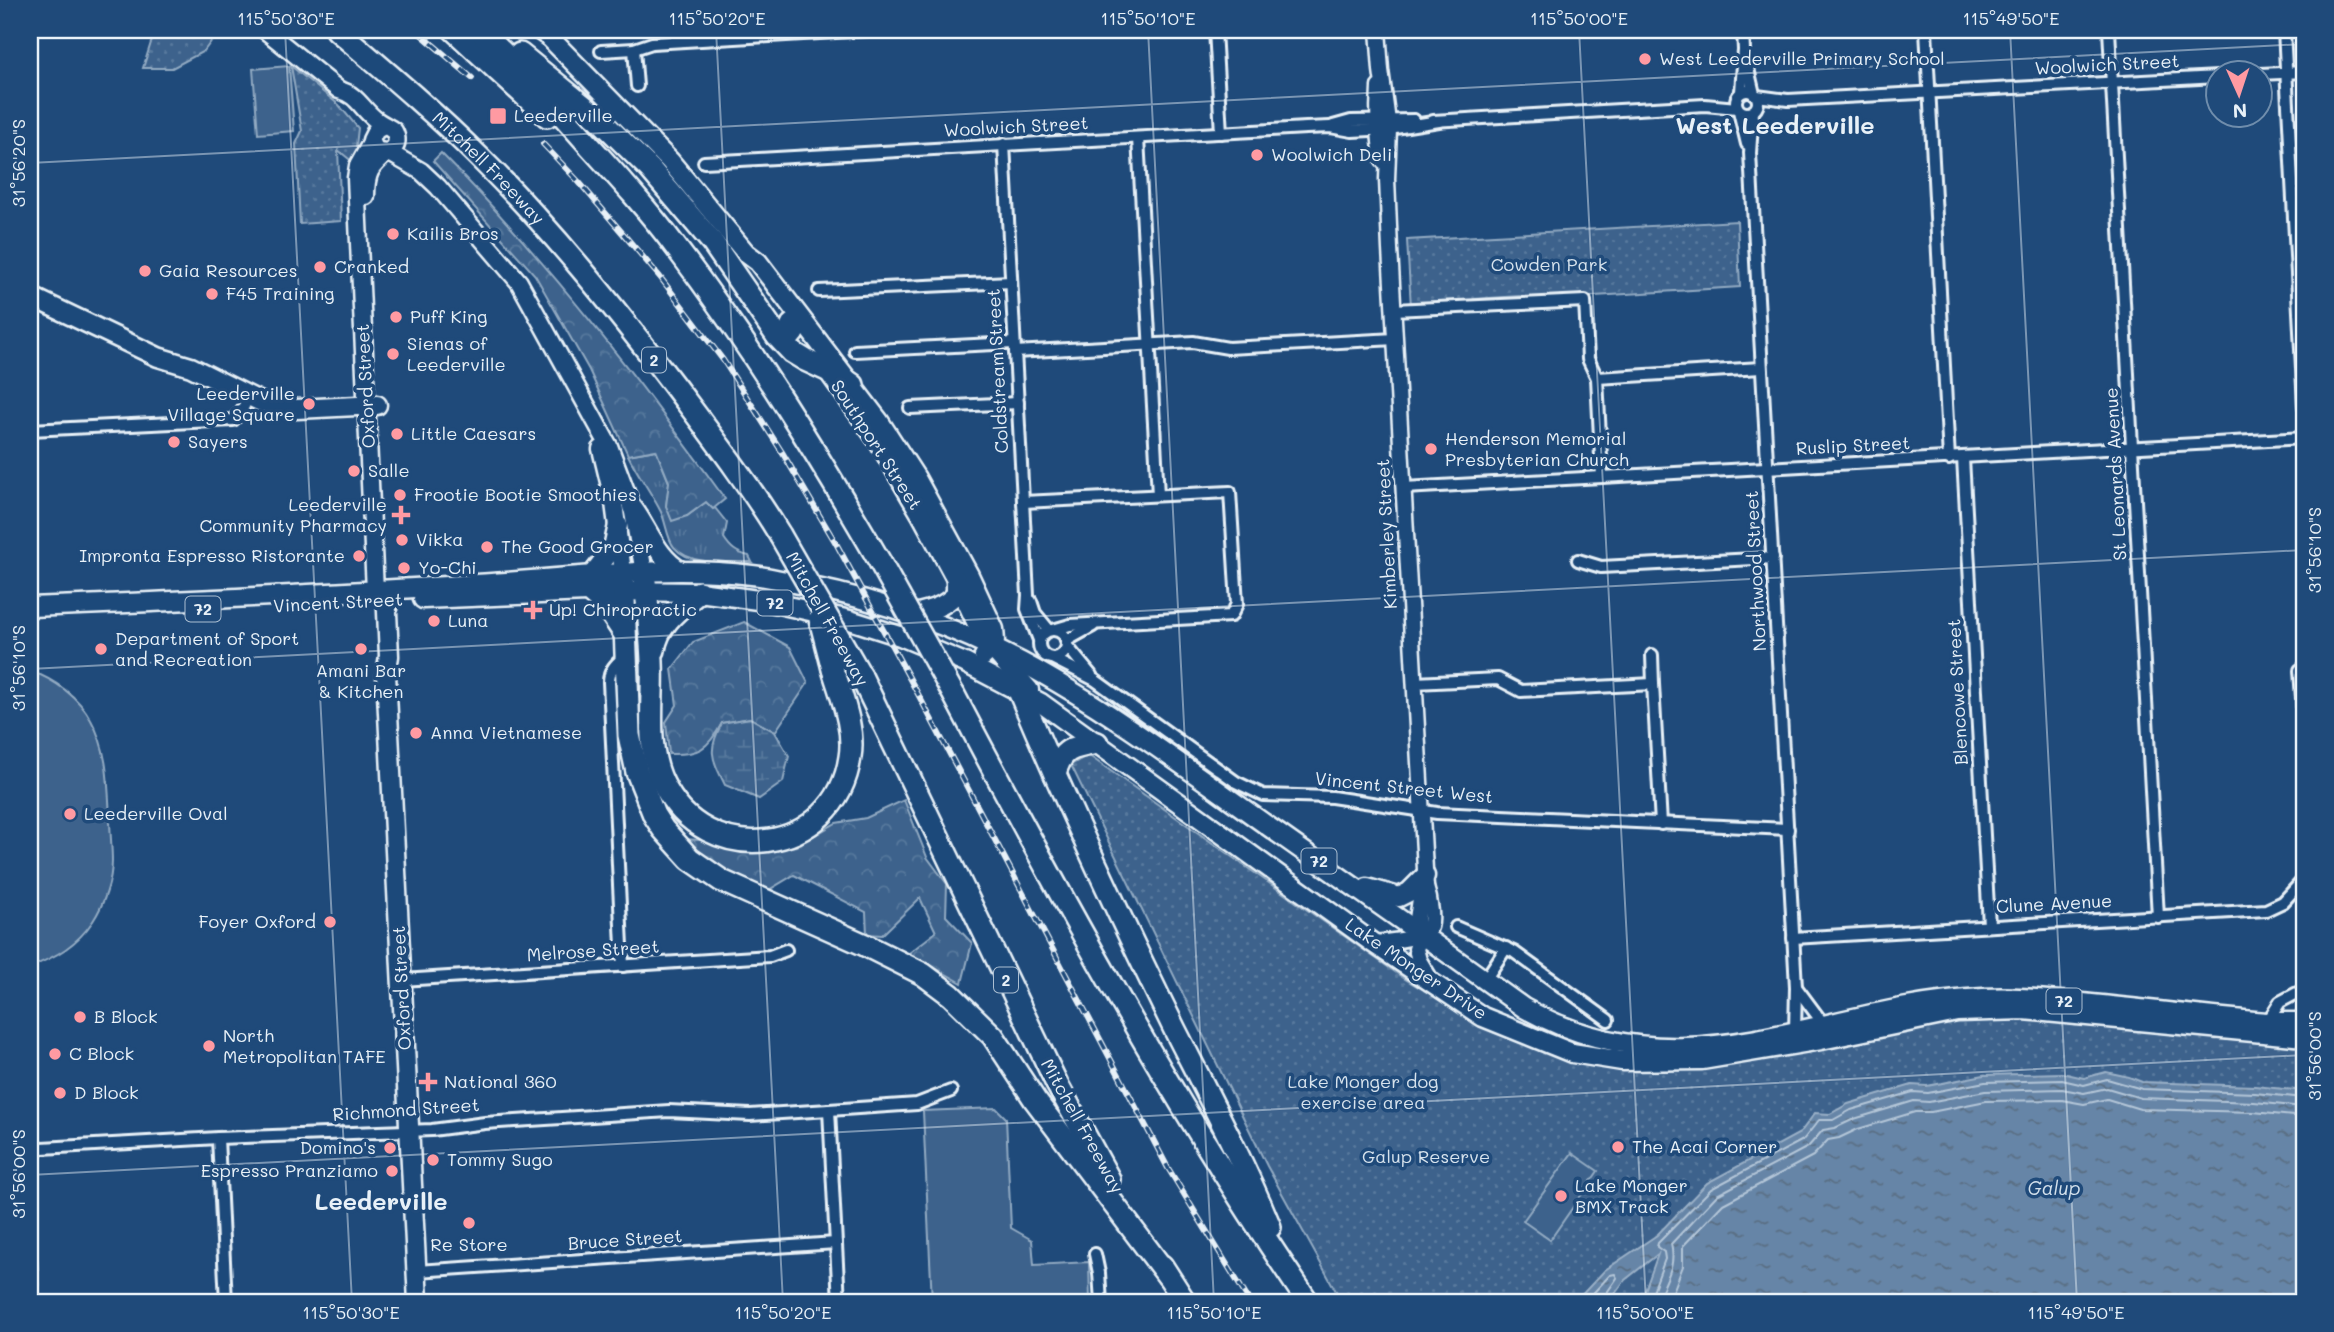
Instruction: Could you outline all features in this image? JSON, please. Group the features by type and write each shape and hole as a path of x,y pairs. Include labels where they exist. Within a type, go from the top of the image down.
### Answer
{"highway":[{"name":"Mitchell Freeway","path":"337,30 411,93 480,158 536,217 625,320 724,452 780,536 861,676 1057,1084 1099,1162 1185,1302"},
{"path":"454,30 639,200"},
{"path":"479,30 542,93 639,200 714,299 810,441 954,695 1142,1040 1202,1140 1308,1302"},
{"path":"487,30 597,117 650,169 784,331 792,352 853,385"},
{"path":"634,581 626,645 629,735 637,772 654,815 677,846 704,870 722,881 923,974 970,1012 993,1036 1035,1100 1168,1276"},
{"path":"634,581 652,663"},
{"path":"591,584 626,645"},
{"path":"699,592 665,622 655,641 652,663 656,764 662,782 682,812 710,833 728,839 764,842 797,832 826,812 841,790 850,757 847,716 811,587"},
{"path":"1016,682 1055,775 1174,1027 1244,1164 1291,1277"},
{"path":"1055,775 1059,762 1068,750 1097,743"}],"main road":[{"path":"265,30 339,90 351,93 366,110 375,135 375,149 407,150 421,171 438,187 519,282 609,446 632,507 665,560 681,571"},
{"name":"Southport Street","path":"544,32 670,161 746,253 758,262 853,385 879,421 934,510 970,575 994,629 994,651"},
{"path":"375,135 394,131 391,149"},
{"name":"Oxford Street","path":"372,409 356,178 358,166 375,135"},
{"name":"Oxford Street","path":"391,149 373,166 367,177 376,595 389,656 386,674 418,1302"},
{"name":"Southport Street","path":"746,253 750,268 784,331"},
{"path":"30,296 158,357 173,370 275,415 297,417 372,409"},
{"name":"Southport Street","path":"826,369 878,442 956,579 978,626 1016,682"},
{"path":"584,400 601,449 634,581"},
{"path":"632,507 634,581"},
{"path":"591,584 613,548 618,525"},
{"name":"Lake Monger Drive","path":"634,581 681,571 755,575 834,591 914,614 967,636 1058,684 1117,721 1327,866 1485,980 1540,1017 1575,1032 1648,1047 1683,1047 1751,1041 1907,1007 1981,998 2030,997 2265,1028 2304,1037"},
{"path":"914,614 937,608 950,600 956,594 956,579"},
{"name":"Vincent Street","path":"30,618 634,581"},
{"name":"Lake Monger Drive","path":"634,581 765,601 850,620 900,636 1016,682 1041,703 1373,943 1483,1017 1572,1053 1622,1061 1726,1058 1957,1012 2024,1010 2265,1028 2304,1022"},
{"name":"Vincent Street","path":"30,607 376,595"},
{"path":"965,663 977,661 994,651"},
{"path":"1327,866 1365,887 1395,897 1409,892 1425,881"}],"street":[{"path":"601,51 635,49 652,43 869,30"},
{"path":"1215,30 1221,133"},
{"name":"Kimberley Street","path":"1378,30 1425,881 1430,897 1430,927 1421,935 1416,949 1419,960 1433,983"},
{"path":"1743,30 1744,50 1739,94 1735,104 1738,110 1744,113 1754,111 1758,104 1744,50"},
{"path":"1926,30 1949,458"},
{"name":"St Leonards Avenue","path":"2109,30 2158,916"},
{"path":"2284,30 2304,406"},
{"path":"635,49 637,86"},
{"path":"2274,73 2304,72"},
{"name":"Woolwich Street","path":"1755,95 1788,100 2204,78"},
{"path":"1739,94 1745,91 1755,95"},
{"name":"Woolwich Street","path":"1705,105 1739,94"},
{"name":"Woolwich Street","path":"1754,111 1788,100"},
{"name":"Woolwich Street","path":"704,162 1330,127 1352,131 1383,124 1705,105 1738,110"},
{"name":"Northwood Street","path":"1738,110 1749,153"},
{"name":"Northwood Street","path":"1754,111 1749,153 1797,987 1795,1032"},
{"path":"1138,138 1158,495"},
{"name":"Coldstream Street","path":"1004,145 1027,609 1039,640"},
{"path":"819,291 1011,282"},
{"path":"1393,310 1585,301 1588,359 1597,378 1602,477"},
{"path":"855,351 1193,342 1228,348 1395,339"},
{"path":"1597,378 1761,368"},
{"path":"30,430 233,419 237,417 246,400"},
{"path":"910,408 1018,403"},
{"name":"Ruslip Street","path":"1404,488 2304,438"},
{"name":"Blencowe Street","path":"1962,458 1989,925"},
{"path":"1023,502 1230,492 1237,604 1231,616 1070,625 1045,632 1039,640 1040,650 1052,658 1062,654 1066,643 1095,625"},
{"path":"1578,560 1601,566 1773,558"},
{"name":"Coldstream Street","path":"1028,595 1035,613 1051,630"},
{"path":"1051,630 1062,633 1066,643"},
{"name":"Vincent Street West","path":"1066,643 1095,680"},
{"path":"623,966 610,673 626,645"},
{"path":"1652,655 1661,824"},
{"name":"Vincent Street West","path":"1052,658 1095,680 1252,792 1276,796 1332,797 1423,811 1788,829"},
{"path":"2300,670 2304,729"},
{"path":"1415,683 1498,679 1521,691 1653,684"},
{"name":"Clune Avenue","path":"1793,937 2266,910 2283,902 2304,879"},
{"path":"1456,927 1506,948 1608,1020"},
{"path":"1373,943 1393,942 1421,935"},
{"name":"Lake Monger Drive","path":"1485,980 1506,948"},
{"name":"Melrose Street","path":"402,980 770,956 786,950"},
{"path":"1797,987 1825,1026"},
{"path":"2265,1028 2280,1002 2297,993 2304,995"},
{"name":"Richmond Street","path":"30,1146 42,1148 409,1130 669,1111 750,1115 917,1104 951,1091"},
{"path":"829,1110 839,1302"},
{"path":"218,1138 226,1302"},
{"name":"Bruce Street","path":"417,1271 836,1244"},
{"path":"1095,1254 1101,1302"},
{"path":"30,1258 32,1302"}],"green space":[{"path":"155,30 218,32 204,51 172,68 143,68"},
{"path":"289,66 294,131 258,134 253,69"},
{"path":"291,66 339,105 358,128 356,146 362,150 354,163 338,150 341,221 300,224 296,144 302,131"},
{"path":"441,153 554,277 659,409 725,499 713,509 706,502 687,516 672,521 666,506 669,482 656,450 628,455 589,370 535,275 433,161"},
{"name":"Cowden Park","path":"1737,221 1740,287 1529,300 1520,296 1411,307 1407,240"},
{"path":"656,450 669,482 666,506 687,516 706,502 715,508 727,523 724,538 727,542 735,550 749,556 752,562 700,560 690,558 674,547 661,512 628,455"},
{"path":"744,622 790,647 808,683 775,732 750,718 722,723 702,749 669,754 666,722 677,705 672,669 693,642"},
{"name":"Leederville Oval","path":"30,671 57,684 73,696 97,731 109,793 112,861 104,900 87,929 65,949 30,967"},
{"path":"750,718 775,732 789,756 783,782 759,799 725,785 713,754 714,741 722,723"},
{"name":"Galup Reserve","path":"1088,755 1405,979 1481,1024 1524,1044 1570,1059 1958,1018 2027,1016 2304,1042 2304,1302 1342,1302 1267,1166 1071,765"},
{"path":"904,800 927,857 947,884 946,916 972,943 962,983 909,953 936,932 920,898 882,935 867,934 866,912 794,875 767,891 714,867 681,839 701,840 749,853 796,846 836,823 866,818"},
{"path":"996,1108 1006,1118 1011,1228 1032,1240 1034,1265 1089,1262 1090,1302 932,1302 923,1111"},
{"name":"Lake Monger BMX Track","path":"1572,1153 1598,1171 1550,1240 1523,1221"}],"water":[{"name":"Galup","path":"2106,1072 2142,1082 2255,1086 2304,1091 2304,1302 1641,1302 1658,1254 1625,1280 1609,1302 1575,1302 1605,1270 1657,1235 1707,1183 1800,1133 1815,1113 1830,1114 1848,1104 1912,1085 1927,1086 1984,1075 2062,1073 2084,1078"}],"railway":[{"path":"416,30 472,78"},
{"path":"543,144 660,277 723,360 782,452 837,545 918,694 1168,1168 1250,1302"}],"place":[{"name":"West Leederville Primary School","path":"1645,59"},
{"name":"Leederville","path":"498,116"},
{"name":"Woolwich Deli","path":"1257,155"},
{"name":"Kailis Bros","path":"393,234"},
{"name":"Cranked","path":"320,267"},
{"name":"Gaia Resources","path":"145,271"},
{"name":"F45 Training","path":"212,294"},
{"name":"Puff King","path":"396,317"},
{"name":"Sienas of Leederville","path":"393,354"},
{"name":"Leederville Village Square","path":"309,404"},
{"name":"Little Caesars","path":"397,434"},
{"name":"Sayers","path":"174,442"},
{"name":"Henderson Memorial Presbyterian Church","path":"1431,449"},
{"name":"Salle","path":"354,471"},
{"name":"Frootie Bootie Smoothies","path":"400,495"},
{"name":"Leederville Community Pharmacy","path":"401,515"},
{"name":"Vikka","path":"402,540"},
{"name":"The Good Grocer","path":"487,547"},
{"name":"Impronta Espresso Ristorante","path":"359,556"},
{"name":"Yo-Chi","path":"404,568"},
{"name":"Up! Chiropractic","path":"533,610"},
{"name":"Luna","path":"434,621"},
{"name":"Department of Sport and Recreation","path":"101,649"},
{"name":"Amani Bar & Kitchen","path":"361,649"},
{"name":"Anna Vietnamese","path":"416,733"},
{"name":"Leederville Oval","path":"70,814"},
{"name":"Foyer Oxford","path":"330,922"},
{"name":"B Block","path":"80,1017"},
{"name":"North Metropolitan TAFE","path":"209,1046"},
{"name":"C Block","path":"55,1054"},
{"name":"National 360","path":"428,1082"},
{"name":"D Block","path":"60,1093"},
{"name":"The Acai Corner","path":"1618,1147"},
{"name":"Domino's","path":"390,1148"},
{"name":"Tommy Sugo","path":"433,1160"},
{"name":"Espresso Pranziamo","path":"392,1171"},
{"name":"Lake Monger BMX Track","path":"1561,1196"},
{"name":"Re Store","path":"469,1223"}],"district":[{"name":"West Leederville","path":"1775,126"},
{"name":"Leederville","path":"381,1202"}],"park label":[{"name":"Lake Monger dog exercise area","path":"1363,1092"}]}
